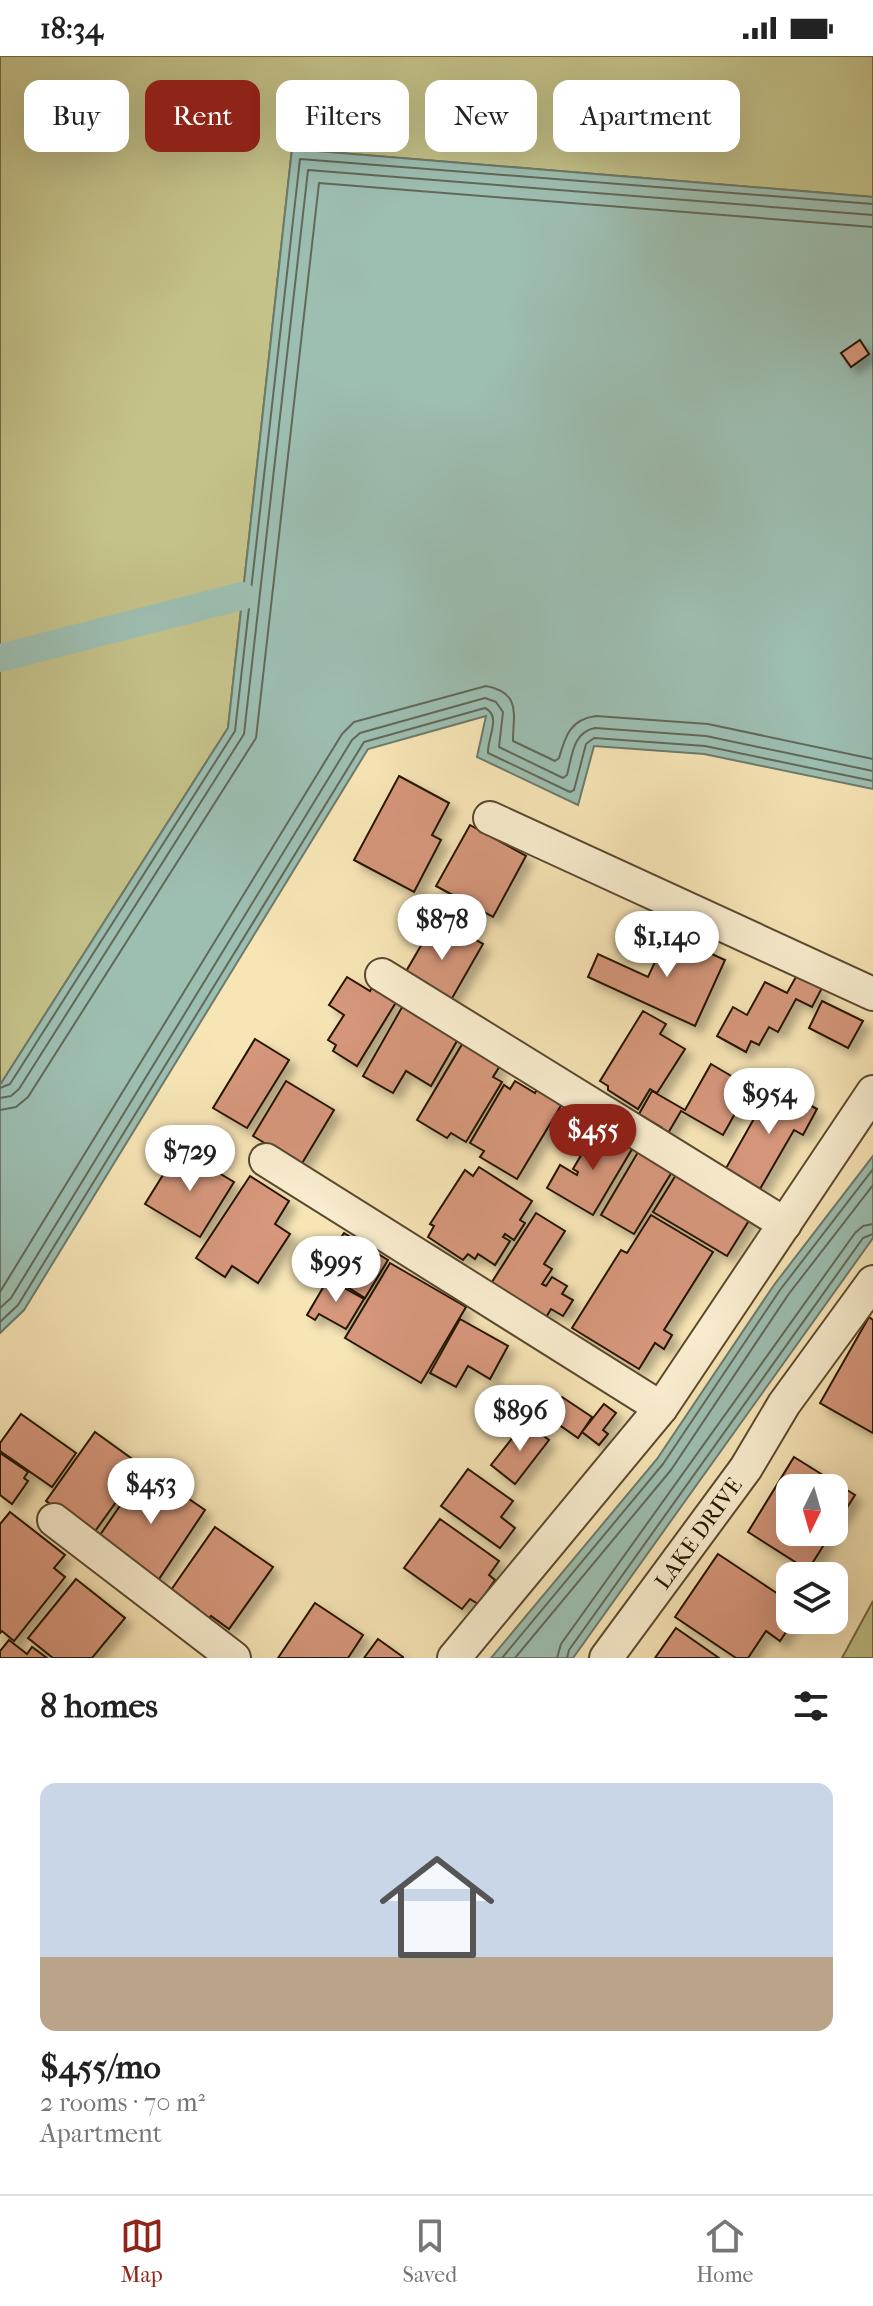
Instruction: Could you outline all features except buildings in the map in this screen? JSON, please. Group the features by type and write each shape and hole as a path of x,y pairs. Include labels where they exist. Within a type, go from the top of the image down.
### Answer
{"street":[{"path":"490,818 873,994"},
{"path":"382,975 785,1224"},
{"path":"454,1658 661,1408 873,1092"},
{"path":"266,1160 661,1408"},
{"name":"LAKE DRIVE","path":"606,1658 746,1468 784,1404 873,1282"},
{"path":"54,1520 234,1658"}],"shaded area":[{"path":"0,56 873,56 873,197 328,152 409,152 409,80 276,80 276,152 292,152 228,728 0,1085"},
{"path":"873,1601 873,1658 842,1658"}],"water":[{"path":"292,152 328,152 873,197 873,789 704,754 594,746 578,805 477,757 486,716 368,749 24,1310 0,1333 0,1085 228,728"},
{"path":"873,1156 873,1238 573,1658 491,1658 657,1459 774,1285"}],"waterway":[{"path":"0,658 242,596"}]}
